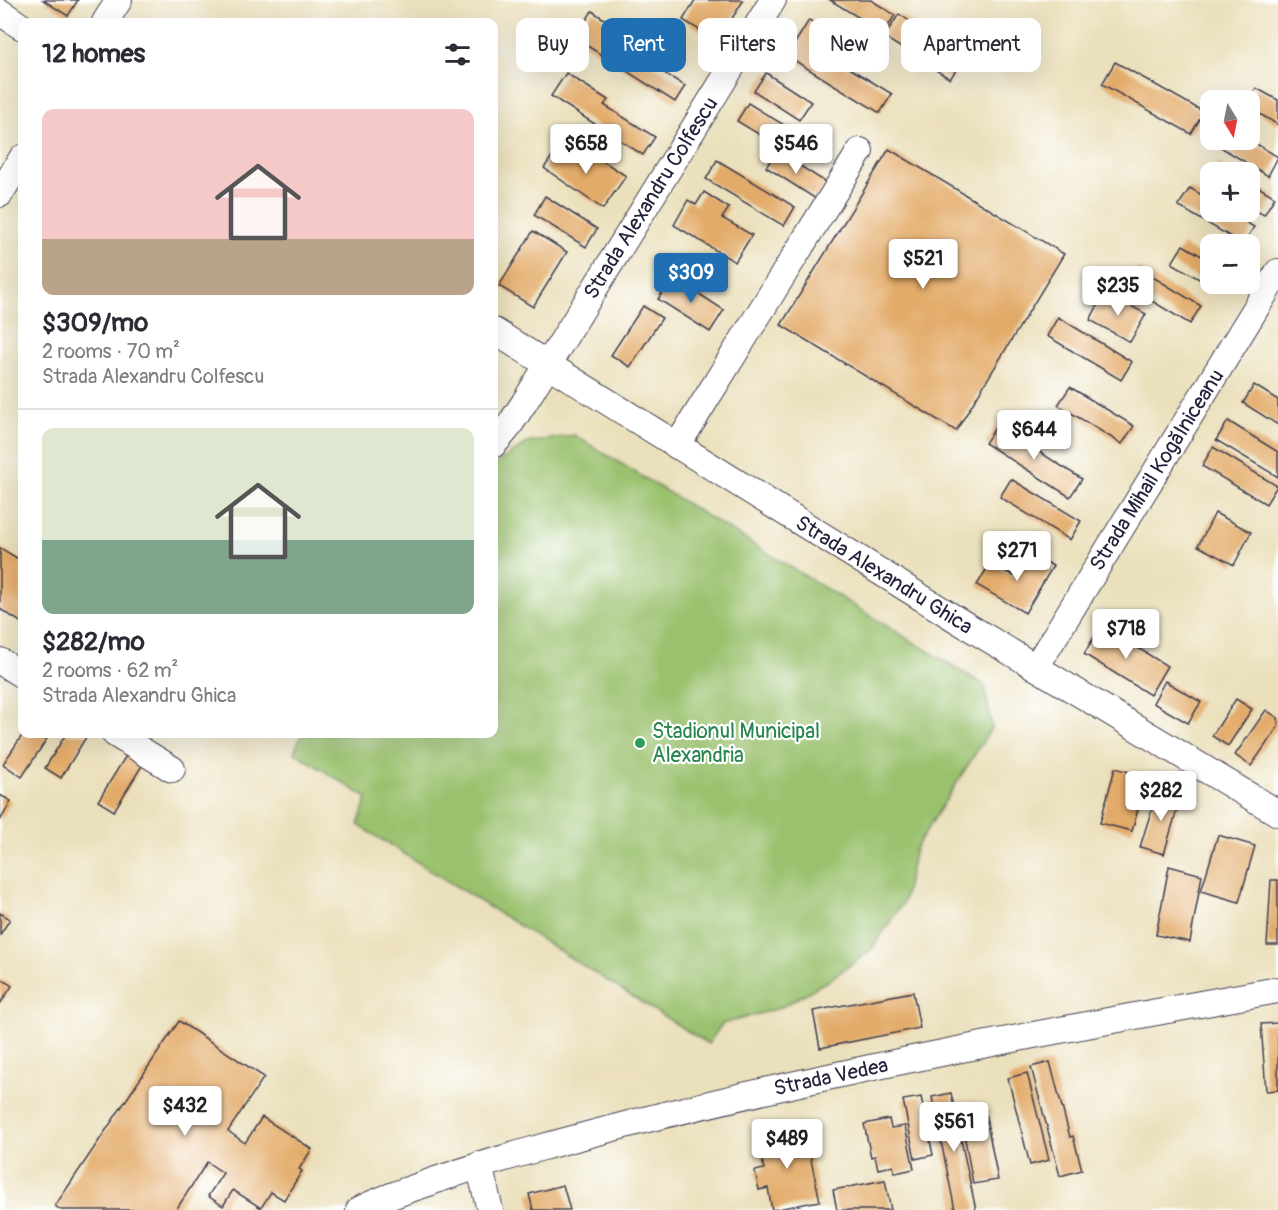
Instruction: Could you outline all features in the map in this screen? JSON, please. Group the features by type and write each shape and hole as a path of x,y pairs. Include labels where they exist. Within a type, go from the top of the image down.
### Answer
{"street":[{"path":"108,18 119,0"},
{"name":"Strada Alexandru Colfescu","path":"498,439 547,366 773,0"},
{"path":"0,12 18,24"},
{"path":"677,446 860,151"},
{"path":"0,194 18,165"},
{"name":"Strada Mihail Kogălniceanu","path":"1036,667 1278,272"},
{"name":"Strada Alexandru Ghica","path":"498,334 1036,667 1278,813"},
{"path":"0,661 18,672"},
{"path":"122,738 172,769"},
{"name":"Strada Vedea","path":"359,1210 375,1202 479,1166 557,1143 793,1084 1055,1030 1278,990"},
{"path":"479,1166 490,1210"}],"green space":[{"name":"Stadionul Municipal Alexandria","path":"574,435 984,685 992,727 915,849 904,901 871,950 829,980 780,1008 722,1024 708,1044 358,825 367,798 294,752 300,738 498,738 498,462 527,443"}],"building":[{"path":"43,0 78,0 68,16"},
{"path":"695,0 743,1 732,18 698,18 698,29 686,22 684,18"},
{"path":"830,0 871,0 895,15 889,25 889,18 859,18"},
{"path":"592,11 603,18 601,55 589,47 588,18"},
{"path":"899,14 905,18 901,18 901,48 889,40 889,29"},
{"path":"809,20 809,69 797,62 797,40"},
{"path":"1115,62 1200,110 1200,119 1191,134 1102,84"},
{"path":"628,72 663,72 685,86 675,102"},
{"path":"813,72 856,72 892,94 880,113"},
{"path":"939,72 955,72 950,79"},
{"path":"566,73 608,100 604,105 655,137 643,155 551,96"},
{"path":"766,73 811,102 799,120 754,91"},
{"path":"1260,90 1278,100 1278,125 1260,114"},
{"path":"748,103 812,142 801,160 737,121"},
{"path":"562,142 590,161 594,155 626,176 603,209 544,168"},
{"path":"1260,146 1278,157 1268,176 1260,171 1260,162 1245,162 1225,150 1260,150"},
{"path":"889,149 1064,254 956,431 781,325"},
{"path":"777,151 827,183 816,199 766,167"},
{"path":"717,160 795,207 784,226 706,179"},
{"path":"1190,188 1200,194 1200,219 1178,206"},
{"path":"1260,188 1275,197 1264,215 1260,213"},
{"path":"704,192 729,208 722,218 752,235 735,262 674,225 688,200 696,205"},
{"path":"545,196 597,229 586,247 534,215"},
{"path":"1205,222 1246,222 1254,227 1249,234 1226,234"},
{"path":"533,231 567,252 533,307 499,286"},
{"path":"1183,245 1200,255 1200,280 1172,263"},
{"path":"1138,268 1201,306 1190,324 1127,286"},
{"path":"673,277 724,310 710,332 658,299"},
{"path":"1105,292 1146,314 1130,342 1090,320"},
{"path":"643,306 662,318 630,367 611,355"},
{"path":"1058,317 1132,362 1121,380 1047,336"},
{"path":"1254,385 1278,400 1278,425 1243,403"},
{"path":"1070,387 1134,426 1122,444 1058,405"},
{"path":"1228,421 1278,452 1278,477 1216,440"},
{"path":"997,425 1082,479 1070,497 985,443"},
{"path":"1213,447 1277,486 1266,504 1202,466"},
{"path":"1011,479 1081,521 1070,540 1000,497"},
{"path":"1215,513 1251,532 1234,565 1198,546"},
{"path":"0,548 18,559 18,620 0,609"},
{"path":"1029,551 1053,566 1025,613 977,585 990,563 1014,576"},
{"path":"1101,625 1167,666 1150,695 1084,654"},
{"path":"1165,681 1201,702 1188,723 1153,703"},
{"path":"1236,699 1252,709 1228,746 1212,736"},
{"path":"1266,710 1278,718 1278,727 1251,766 1235,755"},
{"path":"20,738 47,738 22,777 3,764"},
{"path":"64,738 86,738 61,778 45,768"},
{"path":"127,754 143,764 114,811 98,801"},
{"path":"1115,768 1147,777 1132,831 1100,823"},
{"path":"1158,789 1181,796 1164,854 1140,847"},
{"path":"0,795 11,801 0,821"},
{"path":"1218,835 1255,846 1239,902 1201,891"},
{"path":"1169,866 1202,875 1190,942 1156,935"},
{"path":"1271,880 1278,880 1278,945 1267,945"},
{"path":"0,913 10,919 0,935"},
{"path":"0,978 12,986 0,1004"},
{"path":"913,992 920,1028 820,1048 813,1011"},
{"path":"179,1021 264,1077 228,1131 245,1143 262,1117 312,1149 299,1169 302,1171 284,1200 271,1192 261,1208 233,1190 223,1206 208,1196 223,1173 207,1162 176,1210 61,1210 55,1206"},
{"path":"1278,1023 1278,1090 1266,1091 1261,1024"},
{"path":"1050,1062 1070,1137 1073,1136 1082,1170 1060,1176 1031,1067"},
{"path":"1027,1073 1049,1160 1030,1165 1008,1078"},
{"path":"951,1093 976,1210 955,1210 932,1097"},
{"path":"921,1097 933,1155 915,1159 903,1100"},
{"path":"984,1107 998,1180 973,1184 960,1111"},
{"path":"889,1119 891,1128 905,1126 914,1169 895,1173 893,1166 878,1169 875,1156 871,1157 864,1124"},
{"path":"804,1128 820,1201 772,1210 768,1188 759,1190 755,1171 764,1169 757,1139"},
{"path":"885,1180 891,1210 837,1210 833,1190"},
{"path":"563,1185 570,1210 533,1210 529,1194"}],"place":[{"name":"Stadionul Municipal Alexandria","path":"640,743"}]}
